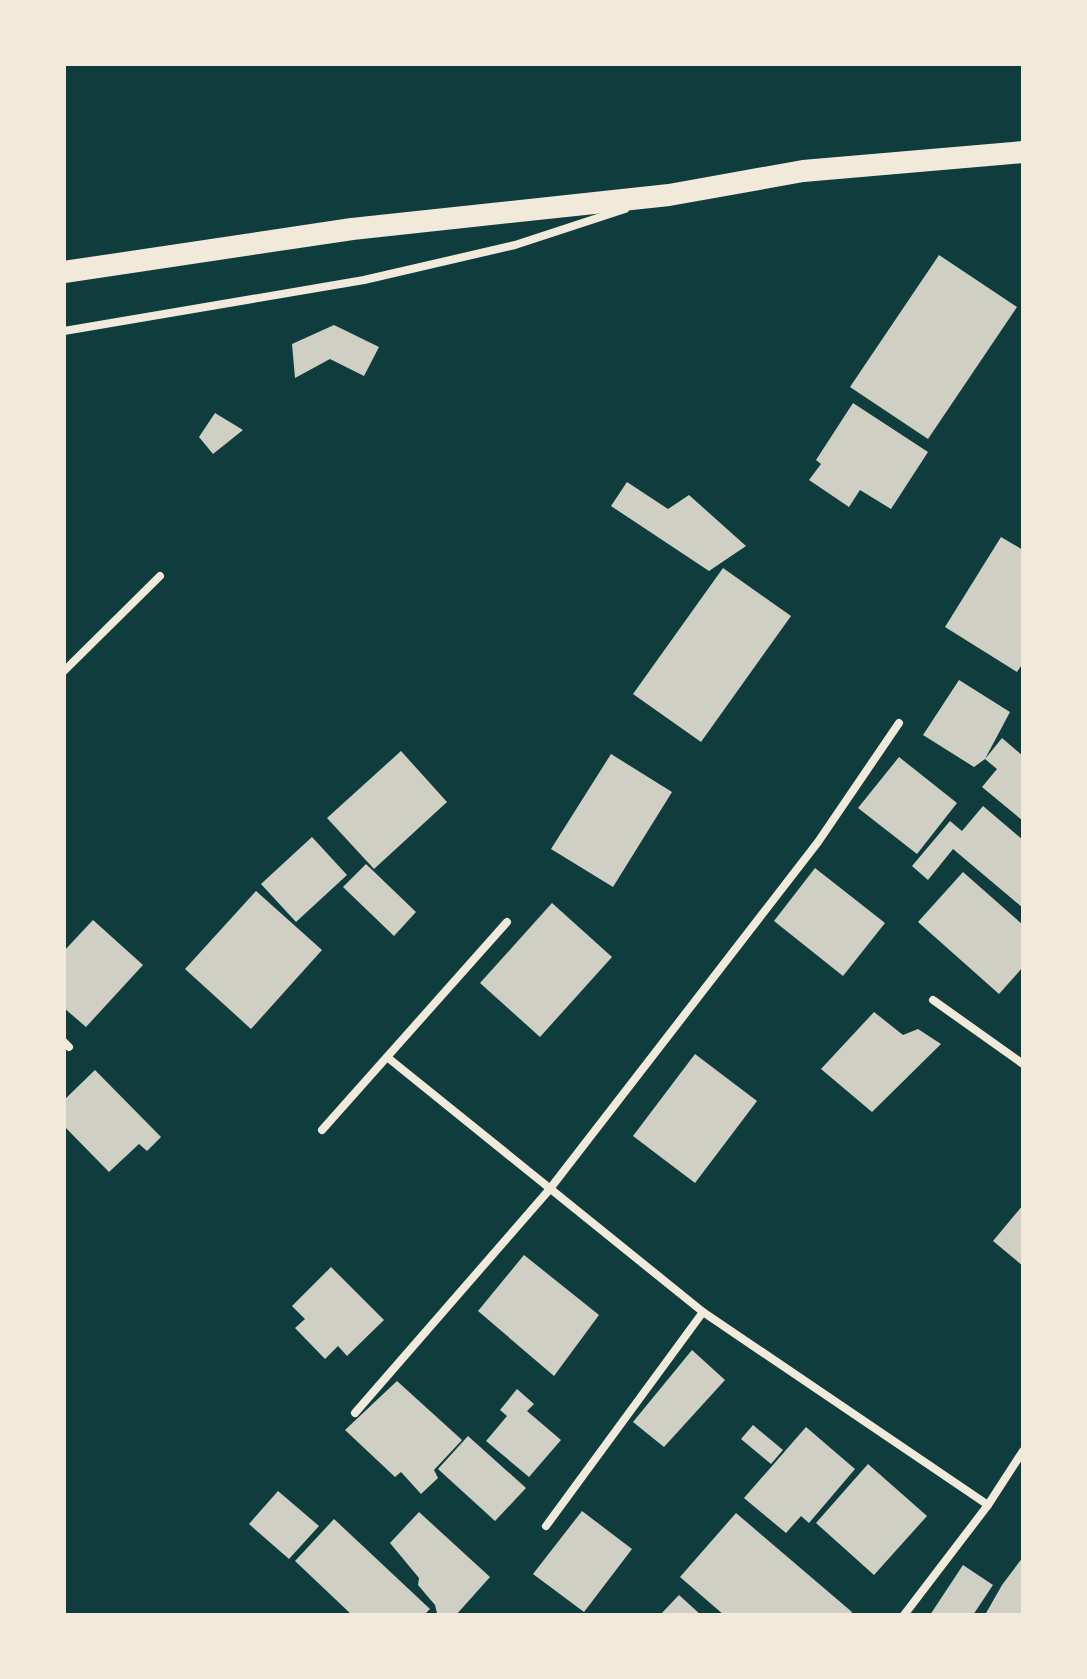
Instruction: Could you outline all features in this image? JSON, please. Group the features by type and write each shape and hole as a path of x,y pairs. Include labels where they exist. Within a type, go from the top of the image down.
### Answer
{"highway":[{"path":"64,272 352,229 669,195 803,171 1023,152"}],"street":[{"path":"64,331 364,280 515,245 669,195"},
{"path":"64,671 160,576"},
{"path":"355,1413 549,1190 818,842 899,723"},
{"path":"322,1130 507,922"},
{"path":"933,1000 1023,1064"},
{"path":"387,1057 703,1312 988,1505"},
{"path":"546,1526 703,1312"},
{"path":"904,1615 988,1505 1023,1451"}],"building":[{"path":"939,255 1017,307 928,439 850,387"},
{"path":"334,325 379,347 364,376 330,359 295,378 292,344"},
{"path":"853,403 928,452 891,509 860,490 849,507 809,480 821,464 816,460"},
{"path":"215,413 243,430 213,454 199,437"},
{"path":"627,482 668,509 689,495 746,546 709,571 611,506"},
{"path":"1001,537 1023,550 1023,663 1017,672 945,627"},
{"path":"723,568 791,616 701,742 633,694"},
{"path":"959,680 1010,712 985,759 974,767 923,735"},
{"path":"1002,738 1023,756 1023,821 982,787 997,769 985,759"},
{"path":"401,751 447,802 374,869 327,818"},
{"path":"611,754 672,792 613,887 551,849"},
{"path":"899,757 957,803 917,854 858,808"},
{"path":"983,806 1023,840 1023,908 953,849 928,880 912,866 950,821 962,831"},
{"path":"312,837 347,875 296,922 261,884"},
{"path":"366,864 416,912 394,936 343,887"},
{"path":"815,868 885,923 843,976 774,921"},
{"path":"963,872 1023,925 1023,967 999,994 918,922"},
{"path":"256,891 322,950 251,1029 185,969"},
{"path":"552,903 612,957 540,1037 480,983"},
{"path":"93,920 143,965 86,1027 64,1008 64,951"},
{"path":"874,1012 903,1035 918,1029 941,1044 872,1112 821,1069"},
{"path":"695,1054 757,1101 695,1183 633,1136"},
{"path":"95,1070 161,1137 147,1151 139,1144 109,1172 64,1126 64,1100"},
{"path":"1023,1205 1023,1266 993,1241"},
{"path":"524,1255 599,1315 554,1376 478,1311"},
{"path":"331,1267 384,1320 347,1356 338,1346 325,1359 295,1328 305,1319 292,1306"},
{"path":"692,1350 725,1380 664,1447 633,1422"},
{"path":"397,1381 462,1440 434,1470 438,1478 421,1494 401,1472 395,1477 345,1430"},
{"path":"517,1389 534,1404 527,1411 561,1440 529,1477 486,1441 507,1416 500,1410"},
{"path":"753,1425 783,1450 771,1464 741,1439"},
{"path":"806,1427 855,1469 809,1523 801,1516 786,1533 744,1498"},
{"path":"468,1436 526,1488 495,1521 438,1469"},
{"path":"868,1464 927,1516 874,1575 816,1523"},
{"path":"278,1491 319,1526 289,1559 249,1524"},
{"path":"582,1511 632,1549 584,1612 533,1574"},
{"path":"419,1512 490,1577 456,1615 437,1613 435,1605 418,1585 419,1578 390,1543"},
{"path":"736,1513 852,1612 850,1615 724,1615 680,1577"},
{"path":"334,1519 430,1609 424,1615 352,1615 295,1561"},
{"path":"1023,1557 1023,1615 985,1615 1002,1585"},
{"path":"963,1565 993,1585 973,1615 930,1615"},
{"path":"679,1595 701,1615 660,1615"}]}
